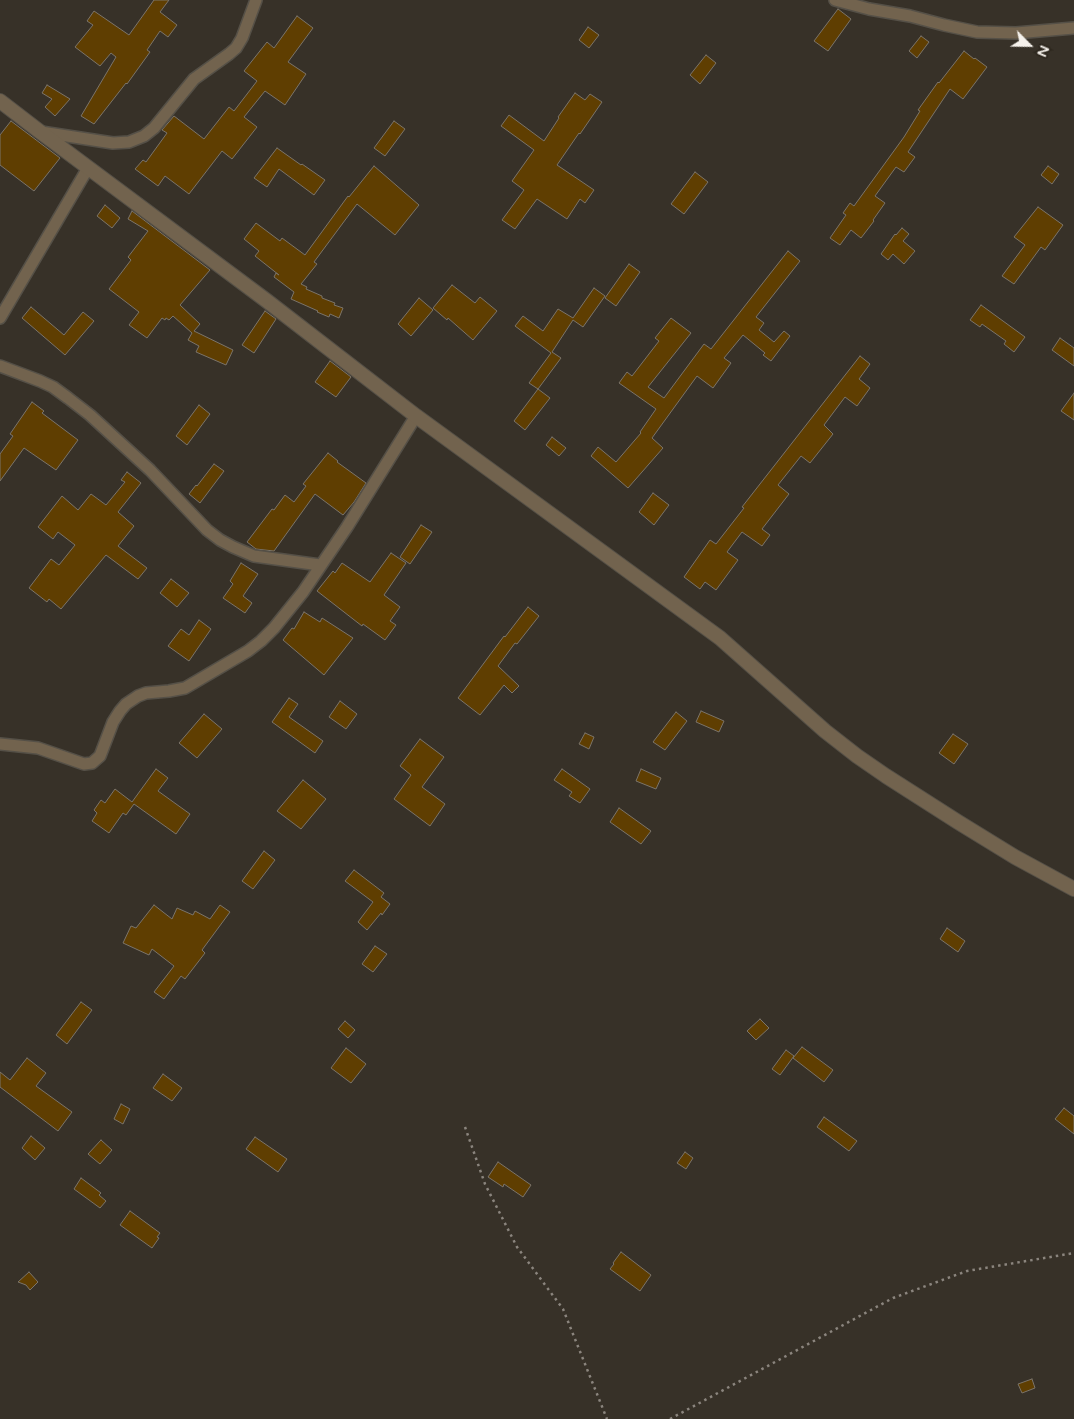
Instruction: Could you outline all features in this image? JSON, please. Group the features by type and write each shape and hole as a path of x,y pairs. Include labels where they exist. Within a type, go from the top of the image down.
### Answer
{"street":[{"path":"39,131 113,143 130,142 144,136 154,128 194,79 236,48 242,38 256,0"},
{"path":"835,0 977,32 998,34 1074,28"},
{"path":"0,101 267,301 416,416 714,633 825,731 886,776 1015,857 1074,889"},
{"path":"0,318 88,168"},
{"path":"0,366 40,380 53,387 90,415 150,470 207,530 220,540 254,556 320,566"},
{"path":"0,744 38,748 84,764 96,761 103,752 113,722 126,704 138,696 185,688 255,646 274,628 303,592 347,527 416,416"}],"path":[{"path":"465,1127 485,1184 517,1247 563,1309 607,1419"},
{"path":"670,1419 893,1298 967,1271 1074,1253"}],"building":[{"path":"154,0 169,0 160,12 177,25 168,37 160,31 147,50 150,52 94,124 81,116 116,57 111,53 100,66 75,47 93,25 87,21 94,11 129,35"},
{"path":"838,9 851,19 828,51 814,41"},
{"path":"297,16 313,28 288,62 306,74 285,105 265,91 244,117 257,127 232,159 222,151 189,194 165,176 158,186 135,169 143,160 146,162 167,133 162,130 174,116 204,139 229,107 234,111 257,81 244,71 267,42 274,48"},
{"path":"588,27 599,35 589,48 579,40"},
{"path":"921,36 929,42 917,58 909,51"},
{"path":"964,51 987,67 963,99 950,89 908,152 915,157 904,172 896,167 875,196 885,203 874,221 861,238 851,230 840,245 830,238 846,215 843,213 850,203 854,206 904,137 920,111 918,110"},
{"path":"706,55 716,63 700,84 690,75"},
{"path":"47,85 70,99 55,116 45,107 52,99 42,93"},
{"path":"575,93 585,100 590,94 602,102 557,165 594,190 585,203 580,199 567,219 537,199 515,229 502,220 524,190 512,181 534,150 501,126 509,115 544,141"},
{"path":"11,121 60,158 34,191 0,165 0,135"},
{"path":"394,121 405,129 385,156 374,148"},
{"path":"277,148 325,180 314,195 279,169 267,187 254,178"},
{"path":"374,166 419,205 395,235 357,204 314,262 317,264 301,284 307,287 306,289 322,296 322,298 335,303 334,305 343,308 339,318 330,314 329,317 291,299 294,292 274,277 276,273 279,275 255,256 259,251 244,239 256,223 280,241 282,238 305,255 348,196"},
{"path":"1048,166 1059,174 1052,184 1041,175"},
{"path":"695,172 708,182 684,214 671,204"},
{"path":"105,205 120,218 112,228 97,216"},
{"path":"1038,207 1063,225 1045,250 1041,247 1014,284 1002,276 1025,245 1014,237"},
{"path":"132,211 210,270 180,305 200,324 194,331 233,350 226,365 196,352 199,346 188,340 192,333 173,316 169,320 162,318 147,338 129,325 139,312 109,289 131,260 128,257 148,231 128,219"},
{"path":"902,228 909,234 903,241 915,251 904,264 893,254 888,260 881,254 895,234"},
{"path":"788,251 800,261 756,317 764,323 759,330 774,342 784,331 790,336 771,361 763,355 765,353 743,335 724,358 731,363 713,388 697,376 652,438 663,448 628,488 591,456 598,447 616,462 641,433 656,409 619,383 627,372 632,376 659,341 655,338 671,318 691,333 648,387 664,398 704,344 711,349"},
{"path":"629,264 640,272 616,306 605,298"},
{"path":"452,285 475,303 480,297 497,311 473,340 448,318 447,320 433,308"},
{"path":"594,288 605,296 583,327 573,320 552,352 561,358 538,389 529,383 551,353 515,326 523,316 543,331 558,309 573,318"},
{"path":"419,298 433,310 411,336 398,324"},
{"path":"981,305 1025,337 1014,352 1004,344 1006,341 982,324 980,327 970,320"},
{"path":"31,307 64,335 83,312 94,321 65,355 22,318"},
{"path":"265,311 276,319 254,353 242,345"},
{"path":"1060,338 1074,348 1074,366 1052,350"},
{"path":"860,356 870,364 859,379 870,388 857,406 845,397 824,425 833,434 810,463 801,456 778,485 789,494 762,529 770,535 762,546 742,532 727,552 738,560 716,590 705,582 700,589 684,577 710,540 716,544 744,508 742,507"},
{"path":"330,361 351,377 336,397 315,382"},
{"path":"538,389 550,398 525,430 514,421"},
{"path":"1074,393 1074,420 1061,411"},
{"path":"32,402 44,411 42,413 78,440 56,470 24,448 0,481 0,454 13,436 10,434"},
{"path":"199,405 210,414 187,445 176,436"},
{"path":"552,437 566,448 559,456 546,445"},
{"path":"328,453 366,483 343,515 315,494 274,551 256,549 247,542 285,495 294,502 306,486 303,484"},
{"path":"214,464 224,471 200,503 189,494"},
{"path":"127,472 141,483 118,512 134,526 118,546 147,568 138,579 106,555 61,609 49,599 47,602 29,588 51,559 59,565 75,545 58,532 53,539 38,527 62,496 78,510 91,494 106,505 125,482 121,480"},
{"path":"653,493 669,505 654,525 639,512"},
{"path":"421,525 432,532 410,564 400,557"},
{"path":"391,553 406,563 384,595 400,607 390,621 396,625 385,640 363,624 362,626 317,591 342,563 370,582"},
{"path":"241,563 258,574 243,596 252,603 245,613 223,598 233,584 230,581"},
{"path":"171,579 189,593 177,607 160,593"},
{"path":"528,607 539,616 498,666 519,686 512,693 504,685 480,715 458,698"},
{"path":"304,612 320,622 322,618 353,638 324,675 283,640 292,628 294,629"},
{"path":"199,620 211,629 189,661 168,646 181,629 189,635"},
{"path":"289,698 298,704 289,717 323,741 315,753 272,722"},
{"path":"340,701 357,714 346,729 329,717"},
{"path":"701,711 724,721 719,732 696,722"},
{"path":"676,712 687,721 665,750 653,742"},
{"path":"204,714 222,729 197,758 179,743"},
{"path":"585,733 594,737 589,749 579,744"},
{"path":"953,734 968,744 954,764 939,753"},
{"path":"420,739 444,757 422,787 445,804 430,826 394,799 411,775 400,766"},
{"path":"156,769 168,778 158,791 190,814 176,834 134,804 126,815 123,813 109,833 92,821 97,813 94,810 101,800 105,803 115,789 132,802"},
{"path":"562,769 590,789 580,803 569,796 572,792 554,780"},
{"path":"641,769 661,778 656,789 636,781"},
{"path":"303,780 326,799 301,829 277,811"},
{"path":"619,808 651,831 641,844 610,822"},
{"path":"264,851 275,860 253,889 242,881"},
{"path":"354,870 384,893 381,897 390,904 367,930 358,922 373,902 345,881"},
{"path":"154,905 172,919 177,908 193,915 195,911 210,919 220,905 230,912 202,950 205,953 185,979 181,976 164,999 154,992 174,966 152,949 149,955 123,943 131,926 136,928"},
{"path":"947,928 965,941 958,952 940,939"},
{"path":"375,946 387,954 373,972 362,964"},
{"path":"81,1002 92,1010 67,1044 56,1035"},
{"path":"760,1019 769,1028 756,1040 747,1031"},
{"path":"345,1021 355,1030 348,1038 338,1029"},
{"path":"802,1047 833,1070 824,1082 793,1058"},
{"path":"346,1048 366,1064 351,1083 331,1068"},
{"path":"786,1050 794,1056 780,1075 772,1069"},
{"path":"27,1058 46,1073 36,1086 72,1112 58,1131 0,1087 0,1072 10,1080"},
{"path":"163,1074 182,1088 172,1101 153,1088"},
{"path":"121,1104 130,1109 123,1124 114,1119"},
{"path":"1064,1108 1074,1116 1074,1134 1055,1119"},
{"path":"824,1117 857,1141 849,1151 817,1127"},
{"path":"31,1136 45,1148 35,1160 22,1148"},
{"path":"255,1137 287,1159 278,1172 246,1149"},
{"path":"101,1140 112,1150 100,1164 88,1154"},
{"path":"685,1152 693,1158 686,1169 677,1163"},
{"path":"498,1162 531,1185 523,1197 504,1184 503,1187 488,1177"},
{"path":"81,1178 101,1193 99,1195 106,1201 100,1208 74,1189"},
{"path":"130,1211 160,1233 152,1248 120,1225"},
{"path":"621,1252 651,1275 640,1291 610,1269"},
{"path":"29,1272 38,1282 30,1290 26,1285 18,1282"},
{"path":"1032,1379 1035,1388 1022,1393 1018,1384"}]}
